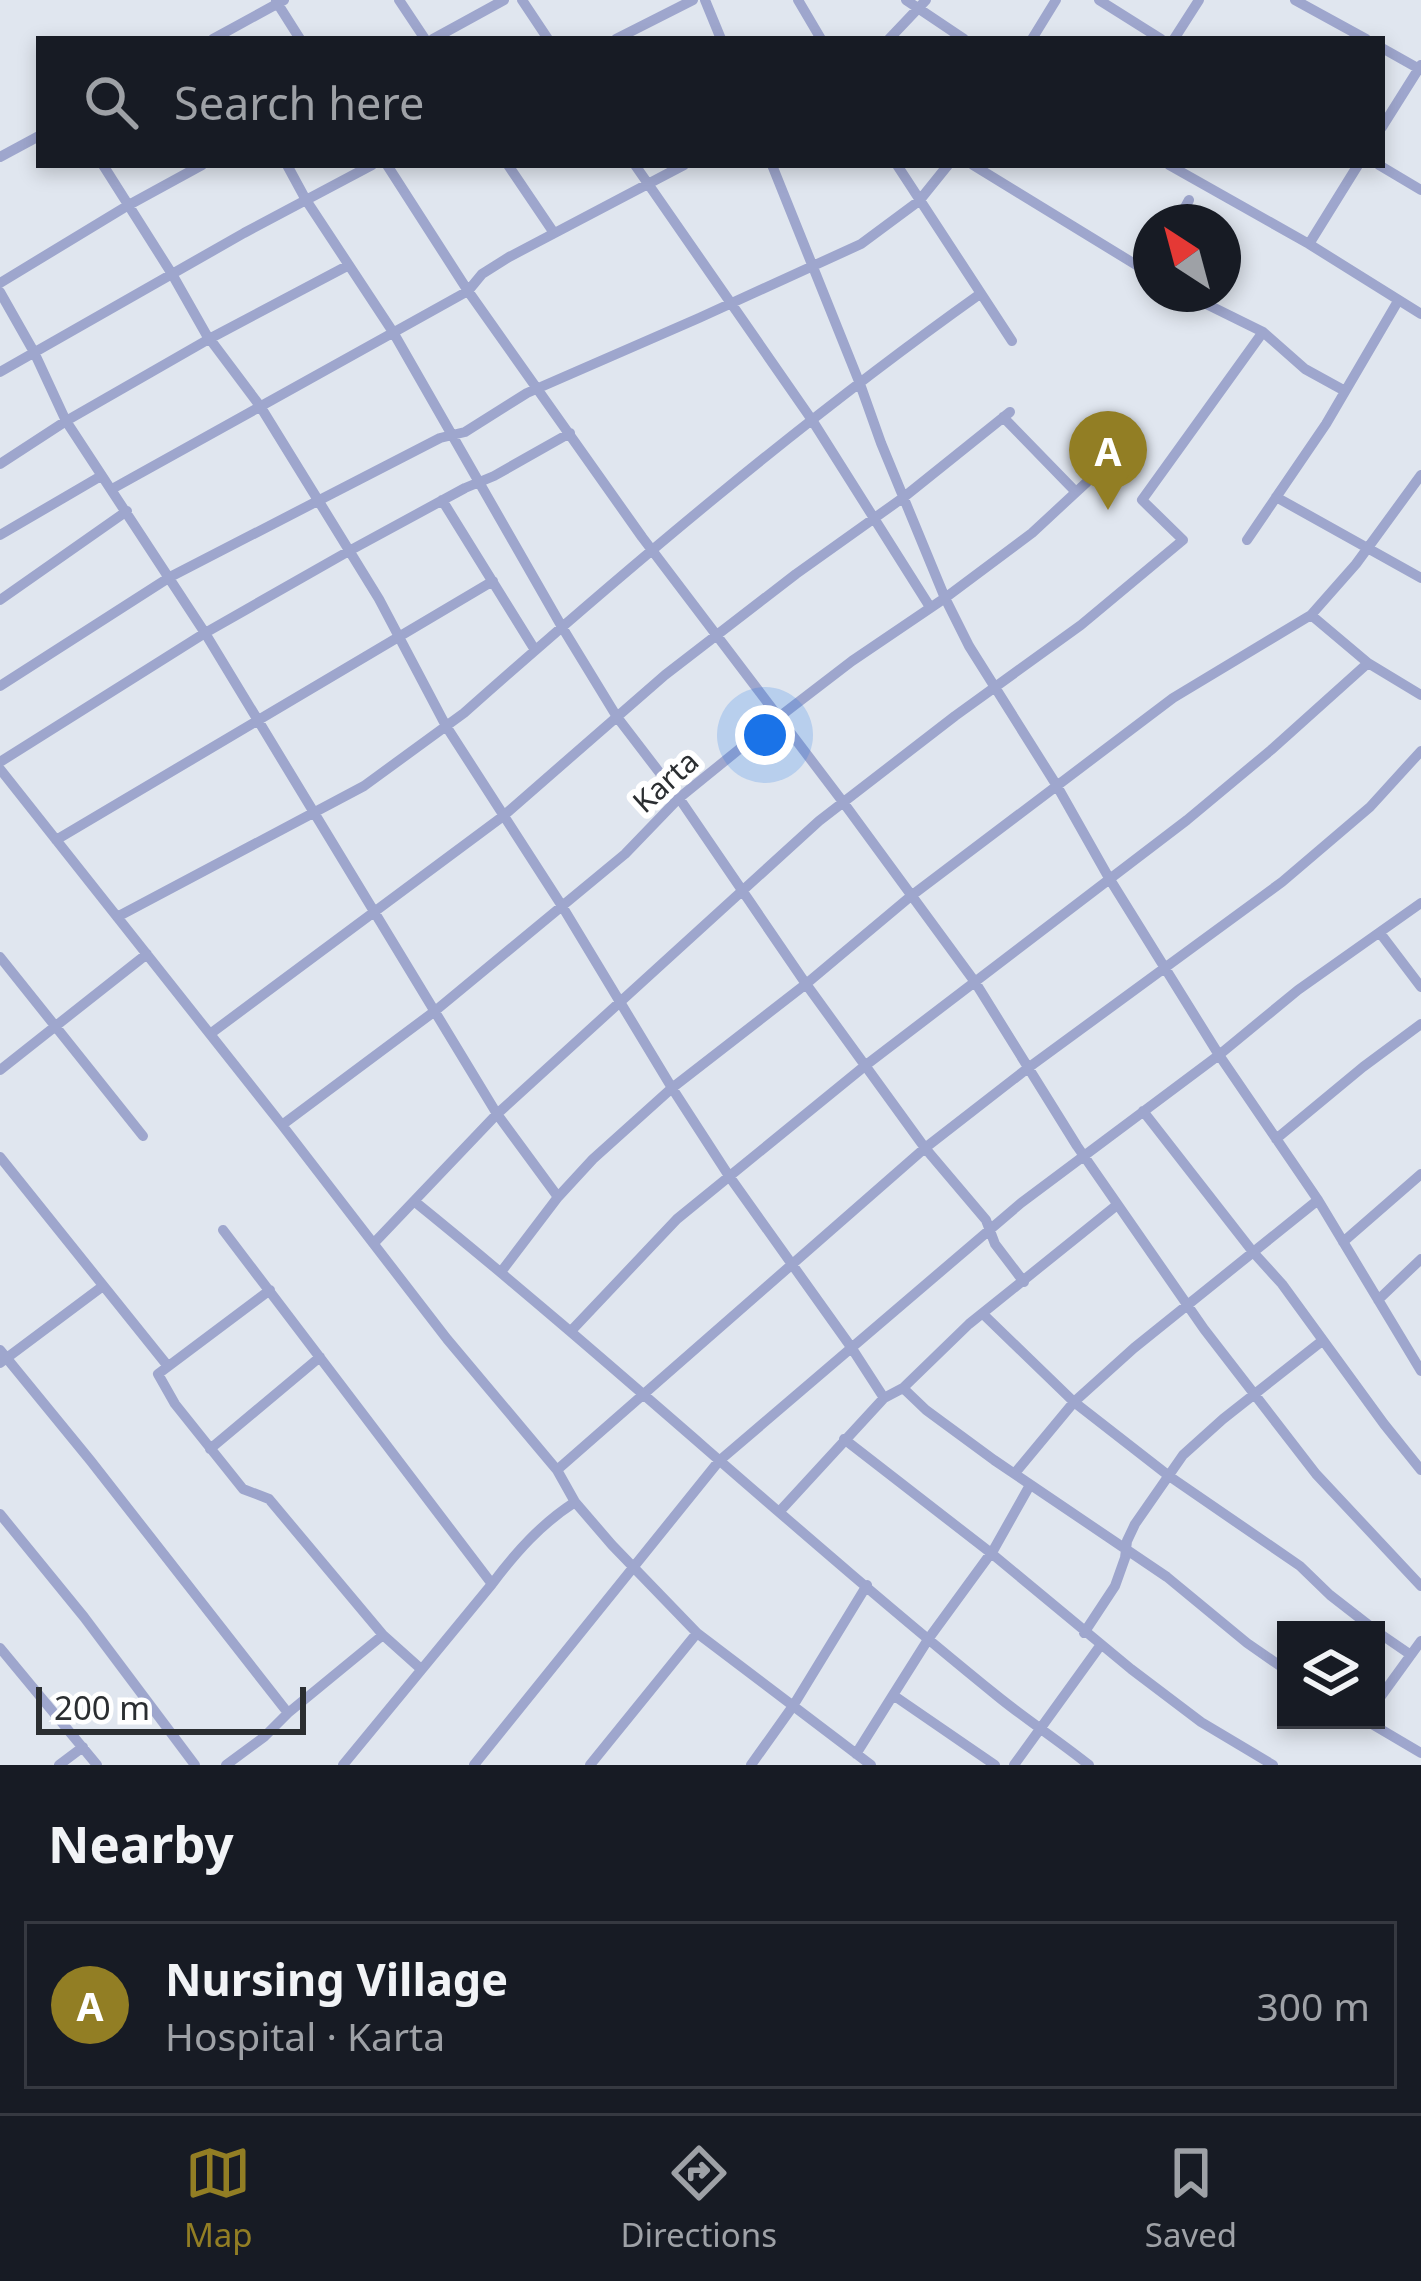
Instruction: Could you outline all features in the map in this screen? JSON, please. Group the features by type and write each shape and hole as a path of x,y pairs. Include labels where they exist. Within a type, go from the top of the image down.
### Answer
{"street":[{"path":"399,0 427,36"},
{"path":"435,36 504,0"},
{"path":"522,0 546,36"},
{"path":"622,36 693,0"},
{"path":"705,0 721,36"},
{"path":"798,0 819,36"},
{"path":"906,0 924,4 961,36"},
{"path":"1034,36 1056,0"},
{"path":"1099,0 1157,36"},
{"path":"1176,36 1198,0"},
{"path":"1295,0 1361,36"},
{"path":"218,36 279,1 299,36"},
{"path":"893,36 924,4"},
{"path":"1385,50 1420,68 1385,122"},
{"path":"0,157 36,138"},
{"path":"105,168 209,339 260,406 319,500 446,726 672,1088 884,1398"},
{"path":"0,283 197,168"},
{"path":"288,168 393,332 617,717 680,798 925,1148 986,1220 995,1244 1024,1282"},
{"path":"0,372 366,168"},
{"path":"389,168 468,291 653,551 976,982 1084,1156 1187,1305 1316,1474 1421,1586"},
{"path":"510,168 554,233"},
{"path":"637,168 812,420 930,607"},
{"path":"112,489 468,291 482,274 554,233 678,168"},
{"path":"773,168 880,443 969,646 1058,786 1109,878 1318,1201 1421,1371"},
{"path":"898,168 1012,341"},
{"path":"0,686 170,577 440,438 465,432 527,393 861,244 919,201 946,168"},
{"path":"978,168 1133,262"},
{"path":"1174,168 1421,314"},
{"path":"1309,244 1356,168"},
{"path":"1384,168 1421,190"},
{"path":"1188,204 1190,200"},
{"path":"0,464 209,339 349,266"},
{"path":"0,292 66,422 205,633 497,1114 558,1198"},
{"path":"117,917 364,786 446,726 745,472 888,359 980,294"},
{"path":"1247,540 1346,391 1398,301"},
{"path":"1222,312 1263,332 1305,369 1346,391"},
{"path":"374,1243 497,1114 843,802 1081,626 1183,540 1142,500 1263,332"},
{"path":"210,1034 502,817 665,675 904,497 1006,414 1075,491"},
{"path":"570,433 205,633 1,770 447,1339 557,1470 575,1502 632,1568 698,1633 871,1765"},
{"path":"501,1272 558,1198 617,1136 672,1088 911,896 1173,698 1312,615 1421,475"},
{"path":"0,535 101,476"},
{"name":"Karta","path":"282,1125 435,1011 625,854 680,798 779,717 1032,533 1087,482"},
{"path":"1276,496 1421,578"},
{"path":"442,500 535,650"},
{"path":"0,600 127,511"},
{"path":"56,840 493,581"},
{"path":"1312,615 1368,663 1421,694"},
{"path":"571,1331 677,1219 866,1065 1187,820 1368,663"},
{"path":"557,1470 925,1148 1282,882 1370,807 1421,751"},
{"path":"474,1765 719,1461 1084,1156 1298,990 1421,903"},
{"path":"1380,933 1421,987"},
{"path":"0,1070 147,954"},
{"path":"0,957 143,1136"},
{"path":"1276,1139 1421,1024"},
{"path":"1143,1111 1282,1284 1421,1470"},
{"path":"0,1157 166,1365"},
{"path":"1343,1242 1421,1174"},
{"path":"1015,1474 1074,1402 1318,1201"},
{"path":"414,1202 1081,1762"},
{"path":"780,1510 884,1398 903,1388 983,1314 1117,1205"},
{"path":"223,1230 491,1583"},
{"path":"1378,1300 1421,1259"},
{"path":"103,1286 2,1357 104,1477 288,1713"},
{"path":"270,1290 158,1374 175,1404 243,1489 269,1499 383,1635 421,1669"},
{"path":"983,1314 1074,1402 1168,1477 1283,1553 1365,1621"},
{"path":"1084,1633 1115,1586 1135,1524 1183,1455 1222,1418 1322,1340"},
{"path":"210,1449 320,1357"},
{"path":"903,1388 1015,1474 1167,1576 1277,1664"},
{"path":"844,1439 991,1552 1100,1646 1201,1722 1273,1765"},
{"path":"856,1754 929,1638 991,1552 1030,1484"},
{"path":"343,1765 517,1551 575,1502"},
{"path":"0,1514 195,1765"},
{"path":"752,1765 867,1585"},
{"path":"595,1763 698,1633"},
{"path":"226,1765 383,1635"},
{"path":"1385,1636 1412,1655"},
{"path":"1385,1691 1421,1641"},
{"path":"1014,1765 1100,1646"},
{"path":"0,1648 97,1765"},
{"path":"893,1695 995,1765"},
{"path":"1380,1729 1421,1753"},
{"path":"59,1765 83,1747"}],"place":[{"name":"Nursing Village","path":"1108,510"}]}
